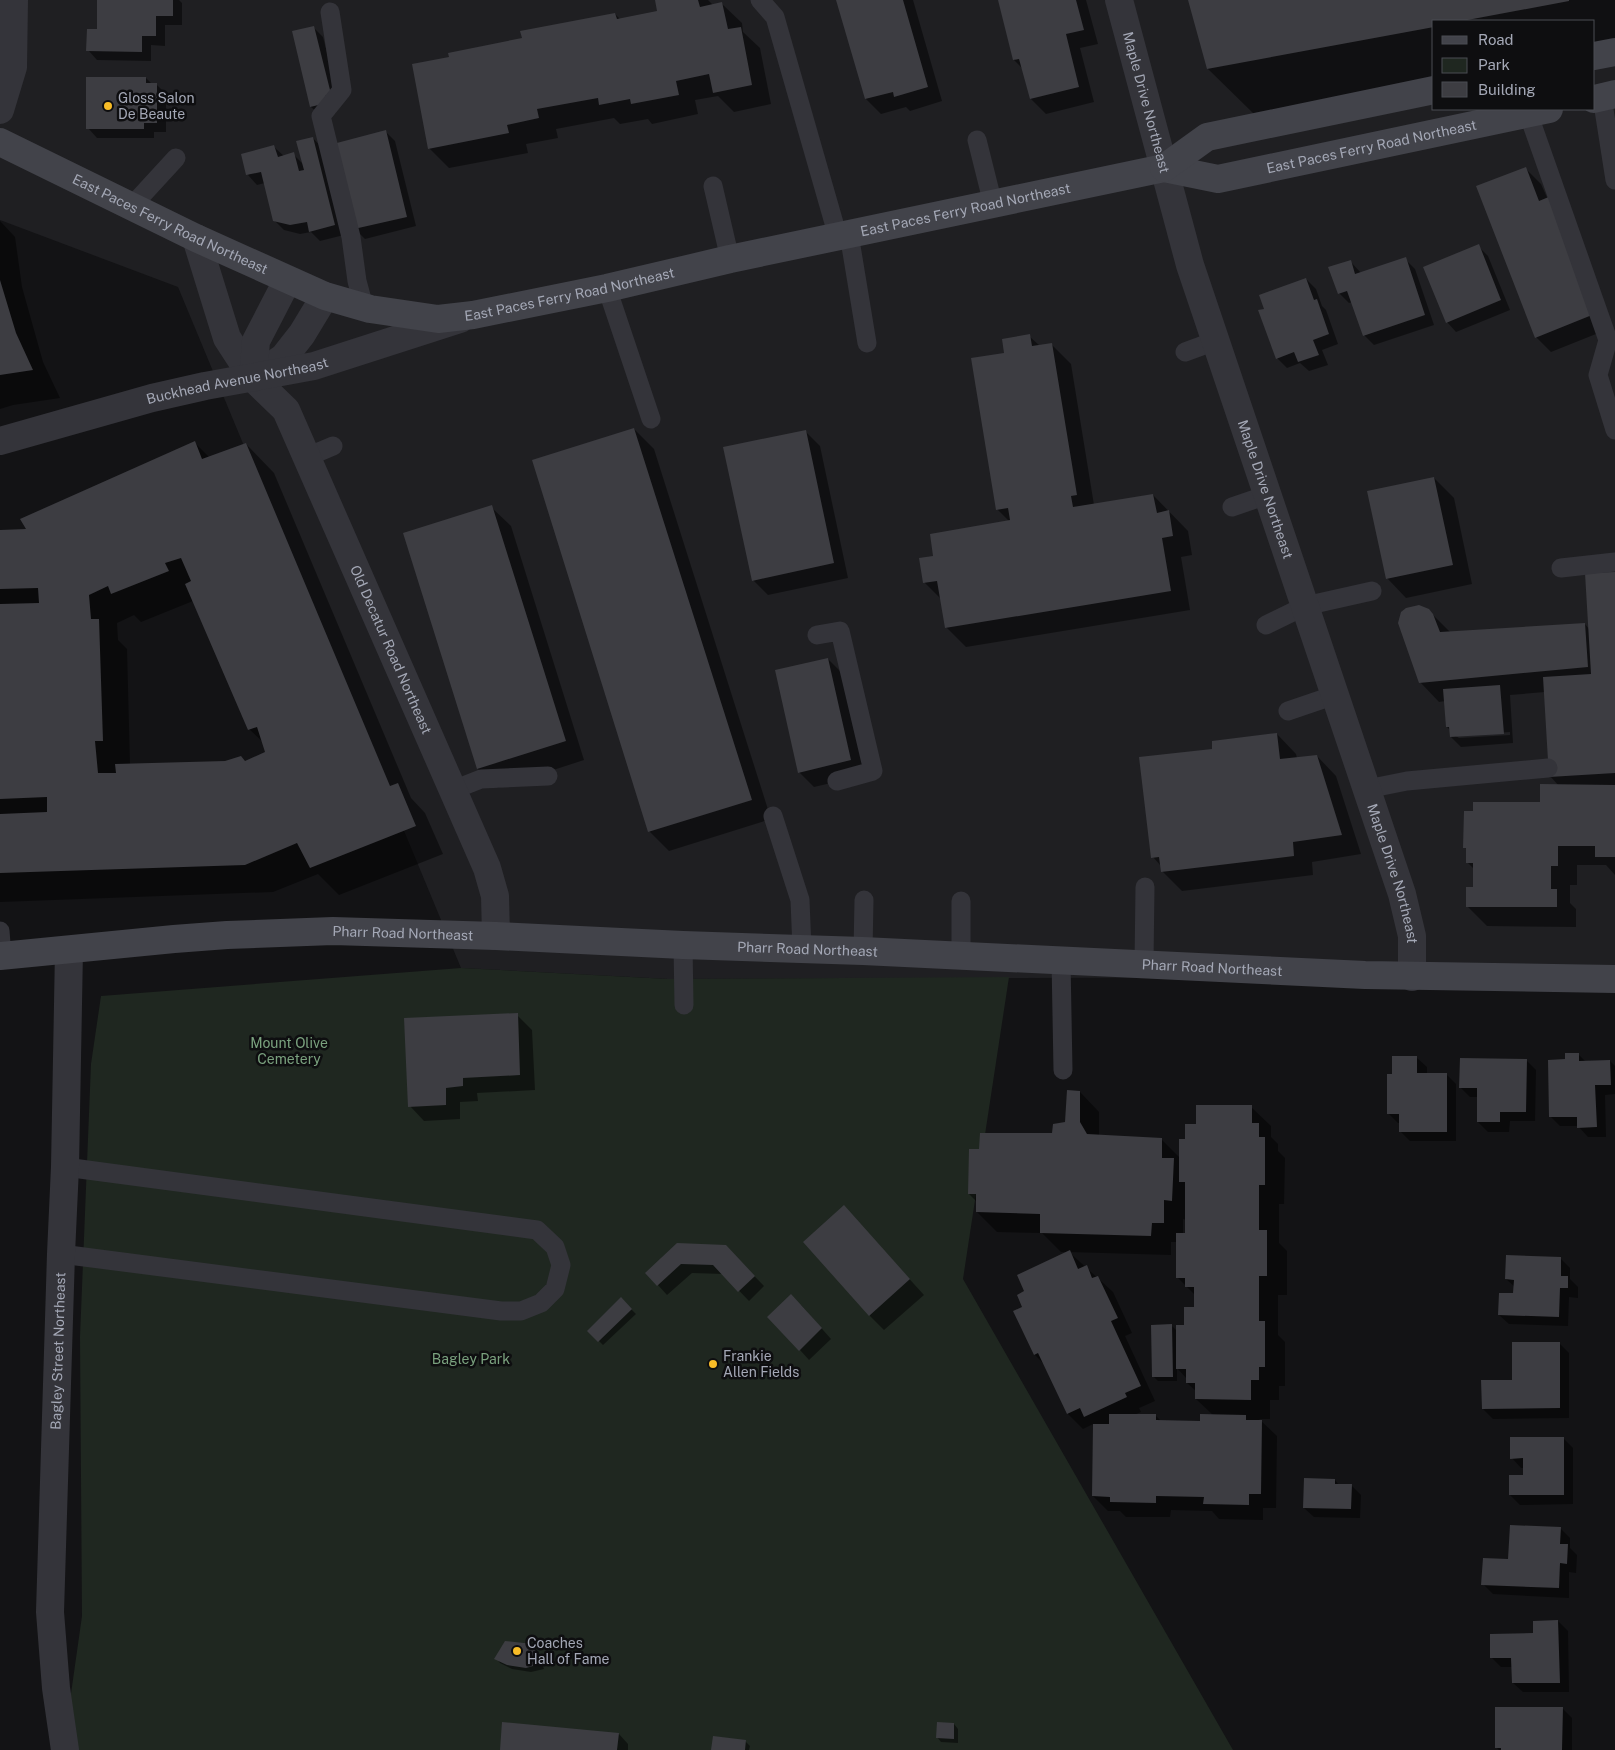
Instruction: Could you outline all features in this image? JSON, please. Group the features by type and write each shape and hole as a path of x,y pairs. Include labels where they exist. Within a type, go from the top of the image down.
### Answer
{"street":[{"path":"0,110 13,67 14,0"},
{"name":"Maple Drive Northeast","path":"1119,0 1190,265 1402,894 1412,936 1412,977"},
{"path":"1595,56 1615,52"},
{"name":"East Paces Ferry Road Northeast","path":"1164,168 1207,137 1432,90"},
{"name":"East Paces Ferry Road Northeast","path":"0,142 287,281 325,296 364,307 438,319 472,315 607,288 730,259 1164,168 1218,179 1539,111"},
{"name":"Old Decatur Road Northeast","path":"196,238 227,338 253,378 286,410 488,868 495,896 496,936"},
{"path":"253,378 256,341 287,281"},
{"path":"253,378 284,357 302,334 325,296"},
{"name":"Buckhead Avenue Northeast","path":"0,441 152,398 204,386 314,366 472,315"},
{"name":"Pharr Road Northeast","path":"1,948 69,950 174,939 279,932 343,932 496,936 863,951 1412,977 1615,979"},
{"name":"Bagley Street Northeast","path":"65,1750 56,1688 50,1612 65,1167 69,950"}],"lane":[{"path":"760,0 774,17 843,236 867,343"},
{"path":"330,12 342,90 321,116 351,237 357,281 364,307"},
{"path":"1604,97 1615,180"},
{"path":"1539,111 1608,340 1598,376 1615,430"},
{"path":"978,140 993,204"},
{"path":"132,206 176,158"},
{"path":"713,186 730,259"},
{"path":"607,288 651,419"},
{"path":"1185,352 1215,341"},
{"path":"307,458 333,446"},
{"path":"1232,507 1267,495"},
{"path":"1562,568 1615,562"},
{"path":"1266,625 1305,606 1372,591"},
{"path":"817,635 840,631 873,771 837,781"},
{"path":"1288,711 1335,695"},
{"path":"1367,789 1407,782 1548,768"},
{"path":"453,790 481,779 548,776"},
{"path":"773,816 800,900 802,949"},
{"path":"1144,963 1145,887"},
{"path":"863,951 864,900"},
{"path":"961,901 961,956"},
{"path":"683,945 684,1005"},
{"path":"1061,960 1063,1070"},
{"path":"61,1254 501,1311 521,1311 541,1303 555,1290 560,1265 555,1246 537,1230 65,1167"}],"shaded area":[{"path":"0,0 1615,0 1615,983 1385,977 668,979 461,968 178,287 0,220"}],"green space":[{"name":"Bagley Park","path":"461,968 668,979 1009,977 963,1279 1233,1750 63,1750 82,1616 80,1337 91,1064 101,996"}],"building":[{"path":"97,0 173,0 173,16 156,16 156,36 142,36 142,52 86,51 87,29 97,29"},
{"path":"655,0 698,0 700,7 722,2 728,29 741,27 752,85 713,93 709,74 676,81 679,95 631,104 630,99 599,105 598,98 537,109 539,118 507,125 509,133 428,149 412,64 449,57 448,53 522,38 520,31 615,13 617,19 657,11"},
{"path":"836,0 903,0 928,87 894,97 893,92 865,99"},
{"path":"998,0 1076,0 1084,30 1066,34 1079,87 1030,99 1019,59 1013,60"},
{"path":"1188,0 1569,0 1467,20 1432,20 1432,27 1207,69"},
{"path":"314,26 331,94 325,96 327,103 310,107 292,31"},
{"path":"86,77 146,77 146,83 157,83 157,123 144,123 144,129 86,129"},
{"path":"386,130 407,217 354,229 333,144"},
{"path":"313,137 335,225 309,232 307,222 290,225 273,221 261,172 246,175 241,154 274,145 278,157 294,152 299,171 304,170 296,141"},
{"path":"1526,167 1539,201 1551,196 1592,315 1535,338 1476,186"},
{"path":"1479,244 1501,300 1446,323 1423,267"},
{"path":"1406,257 1425,315 1363,336 1347,291 1338,294 1328,267 1351,260 1355,274"},
{"path":"1306,278 1314,300 1317,299 1329,334 1313,340 1319,355 1298,362 1294,352 1276,359 1258,310 1264,309 1259,295"},
{"path":"0,280 16,333 33,370 0,375"},
{"path":"1030,334 1032,346 1052,343 1077,495 1071,496 1073,507 1153,494 1157,513 1169,510 1173,536 1162,538 1171,591 945,628 937,581 923,583 919,558 933,556 930,534 1010,520 1008,508 996,510 971,358 1004,353 1002,339"},
{"path":"634,428 752,800 648,832 532,460"},
{"path":"806,430 834,563 752,581 723,447"},
{"path":"195,441 202,459 246,443 390,786 398,783 416,826 310,868 297,843 245,865 0,873 0,814 47,812 47,797 0,799 0,604 39,603 38,588 0,589 0,530 26,529 20,519","holes":["181,558 191,581 185,584 248,730 257,727 265,752 245,761 241,756 225,761 115,764 116,773 98,773 95,741 103,741 99,619 91,619 89,595 108,586 111,594 169,571 165,563"]},
{"path":"1434,477 1453,565 1386,579 1367,491"},
{"path":"492,505 566,741 477,769 403,533"},
{"path":"1615,572 1615,773 1549,777 1543,677 1591,674 1585,573"},
{"path":"1419,605 1429,609 1433,614 1440,632 1585,623 1588,667 1419,683 1398,623 1401,612 1406,608"},
{"path":"828,658 851,760 798,773 775,670"},
{"path":"1500,685 1504,734 1450,737 1449,727 1446,727 1443,689"},
{"path":"1277,733 1280,759 1317,755 1342,835 1293,842 1294,856 1161,872 1159,857 1151,858 1139,757 1212,749 1212,741"},
{"path":"1540,784 1615,785 1615,857 1595,857 1595,846 1558,846 1558,866 1551,866 1551,889 1557,889 1557,907 1466,907 1466,887 1473,887 1473,863 1466,863 1466,848 1463,848 1464,811 1473,811 1473,802 1540,802"},
{"path":"518,1013 520,1075 463,1078 463,1086 446,1088 446,1105 408,1107 404,1018"},
{"path":"1565,1053 1579,1053 1579,1061 1610,1060 1611,1085 1595,1085 1597,1127 1577,1128 1577,1117 1549,1117 1548,1060 1565,1059"},
{"path":"1392,1056 1417,1056 1417,1073 1447,1073 1447,1132 1399,1132 1399,1114 1387,1114 1387,1074 1392,1074"},
{"path":"1460,1058 1527,1059 1526,1112 1500,1112 1500,1122 1477,1122 1477,1088 1459,1088"},
{"path":"1067,1090 1080,1091 1080,1122 1087,1134 1162,1138 1162,1158 1174,1158 1172,1201 1164,1200 1164,1223 1152,1223 1151,1236 1040,1233 1040,1214 976,1212 976,1194 968,1194 969,1149 979,1149 980,1133 1052,1133 1053,1124 1065,1122"},
{"path":"1196,1105 1252,1105 1252,1123 1259,1123 1259,1137 1265,1137 1265,1185 1259,1185 1259,1230 1267,1230 1267,1276 1259,1276 1259,1321 1265,1321 1265,1367 1259,1367 1259,1380 1251,1380 1251,1400 1195,1399 1195,1383 1186,1383 1186,1369 1176,1369 1176,1325 1184,1325 1184,1307 1194,1307 1194,1287 1185,1287 1185,1278 1176,1278 1176,1233 1185,1233 1185,1182 1179,1182 1179,1139 1185,1139 1185,1124 1196,1124"},
{"path":"844,1205 910,1279 869,1316 803,1242"},
{"path":"677,1243 726,1245 755,1276 738,1292 713,1265 681,1264 657,1286 645,1273"},
{"path":"1070,1250 1078,1269 1087,1265 1092,1278 1098,1276 1118,1318 1111,1321 1141,1386 1125,1393 1127,1397 1084,1417 1080,1408 1067,1414 1038,1353 1034,1355 1013,1311 1022,1307 1017,1295 1024,1291 1017,1275"},
{"path":"1506,1255 1561,1257 1561,1276 1568,1276 1568,1288 1560,1288 1559,1317 1498,1315 1499,1293 1513,1293 1514,1280 1505,1279"},
{"path":"791,1294 822,1328 799,1351 767,1317"},
{"path":"621,1297 632,1309 598,1342 587,1331"},
{"path":"1172,1324 1173,1377 1152,1377 1151,1325"},
{"path":"1512,1342 1560,1342 1560,1408 1482,1409 1481,1380 1512,1380"},
{"path":"1109,1414 1156,1414 1156,1420 1200,1421 1200,1414 1246,1415 1246,1420 1262,1420 1261,1494 1249,1494 1249,1505 1203,1504 1204,1497 1156,1496 1156,1503 1110,1502 1110,1497 1092,1496 1093,1424 1109,1424"},
{"path":"1510,1437 1564,1437 1564,1495 1509,1495 1509,1475 1523,1475 1523,1458 1510,1459"},
{"path":"1304,1478 1335,1479 1335,1484 1352,1484 1351,1509 1303,1508"},
{"path":"1510,1525 1561,1527 1560,1544 1568,1544 1567,1564 1560,1563 1559,1588 1481,1585 1483,1558 1508,1559"},
{"path":"1558,1620 1560,1683 1512,1683 1511,1658 1490,1658 1490,1634 1533,1633 1533,1621"},
{"name":"Coaches Hall of Fame","path":"505,1641 533,1644 540,1664 526,1668 507,1665 494,1659"},
{"path":"1495,1707 1563,1707 1562,1750 1501,1750 1501,1748 1495,1748"},
{"path":"502,1722 619,1733 617,1750 500,1750"},
{"path":"937,1722 954,1723 954,1739 936,1738"},
{"path":"713,1736 746,1740 745,1750 711,1750"}],"place":[{"name":"Gloss Salon De Beaute","path":"108,106"},
{"name":"Frankie Allen Fields","path":"713,1364"},
{"name":"Coaches Hall of Fame","path":"517,1651"}],"park label":[{"name":"Mount Olive Cemetery","path":"289,1052"}]}
